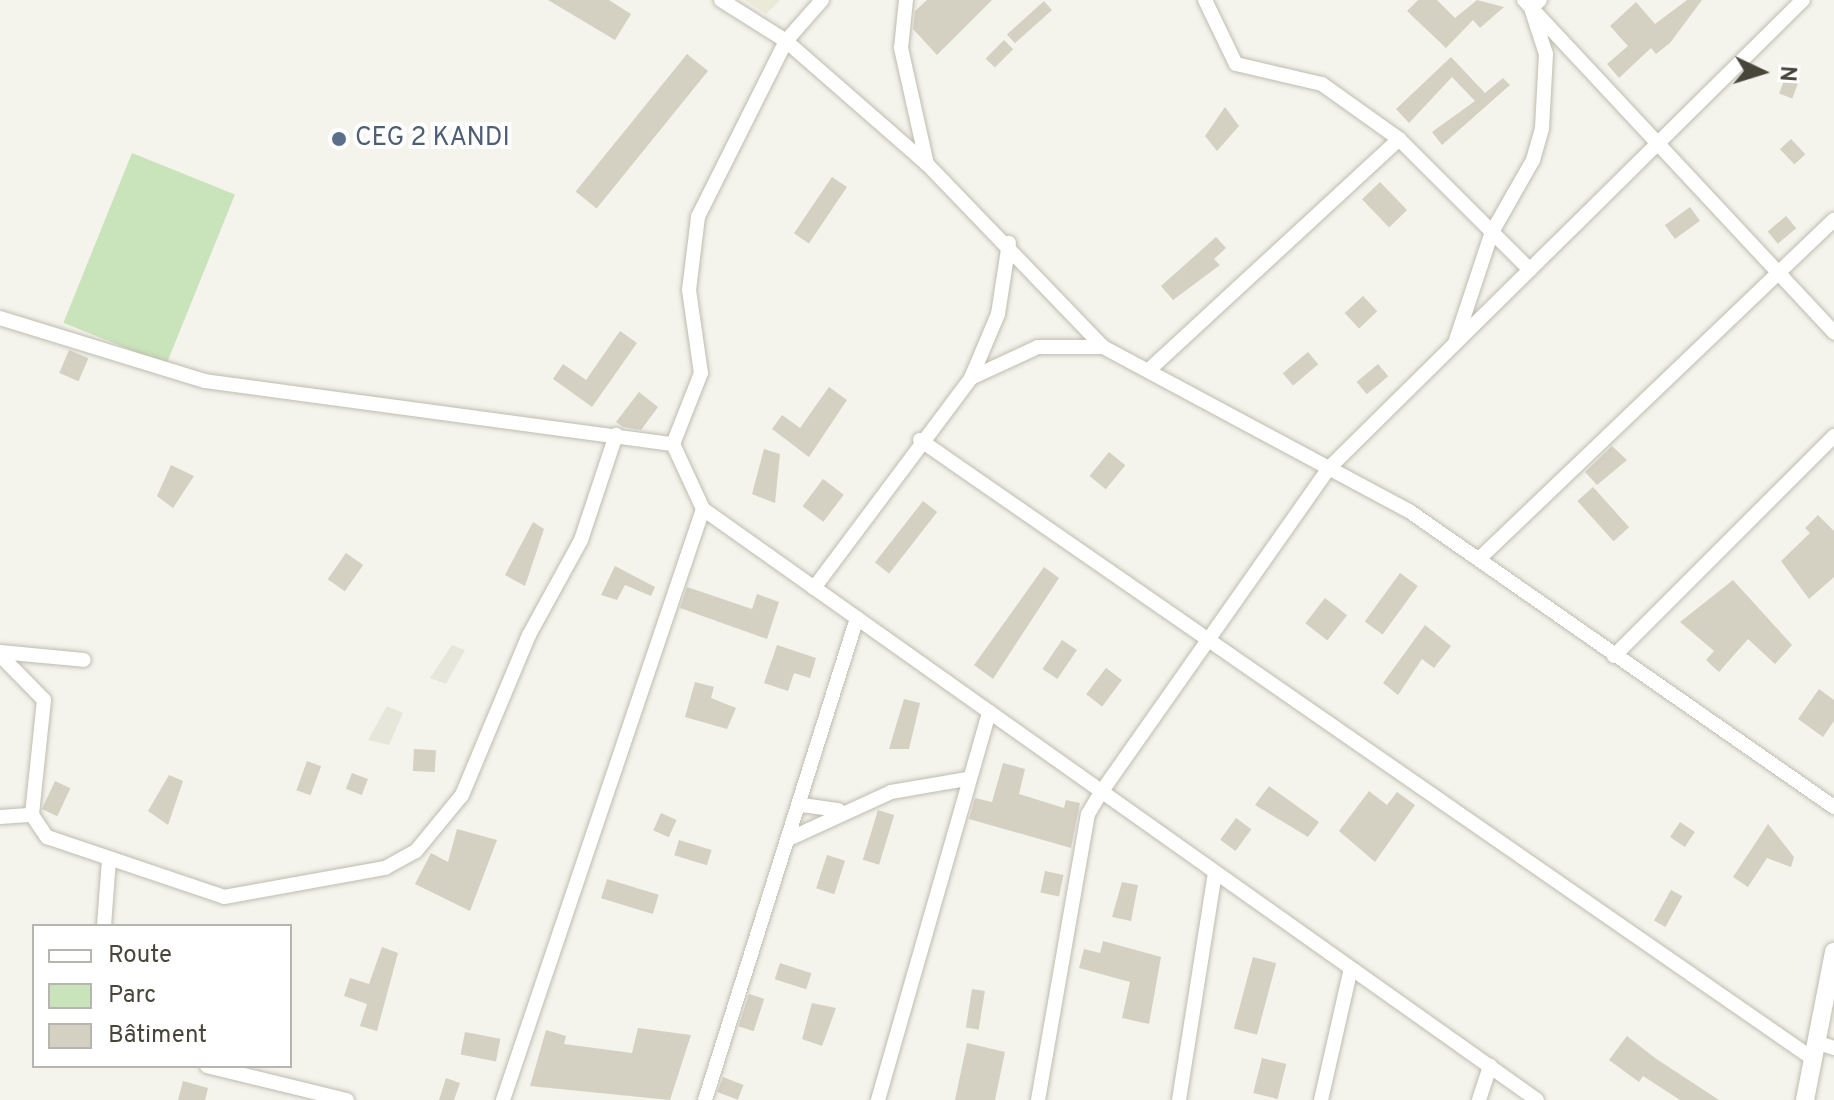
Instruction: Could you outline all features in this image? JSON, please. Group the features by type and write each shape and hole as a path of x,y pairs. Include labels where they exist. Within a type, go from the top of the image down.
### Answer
{"street":[{"path":"721,0 786,41 927,164 1009,243 1103,347 1150,369 1329,468 1481,557 1614,656 1834,807"},
{"path":"822,0 786,41 698,217 689,290 701,373 673,444 703,509 1102,791 1350,972 1537,1100"},
{"path":"906,0 901,48 927,164"},
{"path":"1205,0 1244,70 1322,84 1399,139 1530,270"},
{"path":"1038,1100 1088,814 1102,791 1329,468 1803,0"},
{"path":"1531,3 1834,333"},
{"path":"1454,344 1492,232 1533,160 1542,128 1546,54 1531,3"},
{"path":"1150,369 1399,139"},
{"path":"1481,557 1834,220"},
{"path":"814,588 920,440 971,378 998,314 1009,243"},
{"path":"0,318 205,381 673,444"},
{"path":"971,378 1038,347 1103,347"},
{"path":"0,653 44,700 32,815 47,837 224,897 385,868 416,851 462,795 529,635 581,540 616,435"},
{"path":"1614,656 1834,436"},
{"path":"920,440 1208,640 1822,1050"},
{"path":"503,1100 703,509"},
{"path":"705,1100 802,805 857,618"},
{"path":"0,653 84,660"},
{"path":"878,1100 966,779 989,712"},
{"path":"791,838 839,810 966,779"},
{"path":"802,805 839,810"},
{"path":"0,817 32,815"},
{"path":"104,924 109,860"},
{"path":"1179,1100 1215,873"},
{"path":"1805,1100 1822,1050 1834,952"},
{"path":"1321,1100 1350,972"},
{"path":"1479,1100 1490,1066"},
{"path":"214,1068 319,1097 347,1100"}],"shaded area":[{"path":"745,0 780,0 766,14"},
{"path":"452,645 465,650 446,684 430,678"},
{"path":"387,706 403,713 389,745 368,740"}],"green space":[{"path":"132,153 235,195 166,364 63,323"}],"building":[{"path":"548,0 609,0 631,14 615,40"},
{"path":"927,0 992,0 937,55 913,29 915,11"},
{"path":"1418,0 1437,0 1455,18 1477,0 1504,7 1480,28 1473,20 1446,48 1407,11"},
{"path":"1687,0 1702,0 1670,43 1656,54 1651,48 1619,78 1607,64 1628,46 1610,26 1636,2 1655,24"},
{"path":"1044,1 1052,10 1015,43 1007,34"},
{"path":"1004,40 1013,49 995,68 986,58"},
{"path":"687,54 708,71 597,209 576,192"},
{"path":"1451,57 1485,93 1503,78 1510,85 1442,145 1432,132 1475,101 1452,77 1409,123 1396,109"},
{"path":"1787,73 1800,78 1792,99 1779,94"},
{"path":"1225,107 1239,126 1217,151 1205,136"},
{"path":"1791,139 1805,154 1794,165 1780,149"},
{"path":"832,177 847,187 809,243 794,233"},
{"path":"1380,182 1407,210 1389,227 1362,199"},
{"path":"1690,207 1700,221 1675,239 1665,225"},
{"path":"1786,216 1796,228 1778,244 1768,231"},
{"path":"1216,237 1226,248 1214,259 1220,265 1173,300 1161,286"},
{"path":"1363,296 1377,311 1359,328 1345,313"},
{"path":"620,331 637,343 592,407 553,379 563,364 586,380"},
{"path":"69,350 88,358 79,381 59,373"},
{"path":"1308,352 1318,364 1293,385 1283,373"},
{"path":"1378,364 1388,376 1367,394 1357,382"},
{"path":"829,387 847,400 809,457 772,429 782,415 800,428"},
{"path":"639,392 658,407 641,430 623,427 616,422"},
{"path":"1612,446 1627,460 1597,485 1585,472"},
{"path":"764,449 780,454 775,503 752,494"},
{"path":"1109,452 1125,465 1106,489 1089,476"},
{"path":"171,465 194,476 173,508 157,496"},
{"path":"823,479 844,495 823,522 803,506"},
{"path":"1593,487 1629,527 1614,541 1577,501"},
{"path":"923,501 937,512 889,574 875,562"},
{"path":"1818,515 1834,531 1834,577 1809,599 1781,561 1810,533 1805,528"},
{"path":"533,522 544,529 525,586 505,575"},
{"path":"346,553 363,565 345,591 328,579"},
{"path":"615,566 655,587 651,596 625,585 617,600 601,595"},
{"path":"1044,567 1059,578 993,679 974,665"},
{"path":"1400,573 1418,586 1383,634 1365,622"},
{"path":"1733,580 1792,645 1775,664 1748,639 1719,672 1706,660 1714,651 1680,622"},
{"path":"687,587 752,609 757,594 779,602 767,639 680,608"},
{"path":"1325,598 1347,615 1327,640 1305,623"},
{"path":"1425,625 1451,646 1434,668 1422,659 1398,695 1383,683"},
{"path":"1062,640 1077,650 1057,679 1042,669"},
{"path":"777,645 816,658 810,678 794,673 788,691 764,683"},
{"path":"1106,668 1122,680 1102,706 1086,694"},
{"path":"695,682 714,687 711,698 736,708 727,729 685,717"},
{"path":"1819,689 1834,700 1834,721 1823,737 1798,719"},
{"path":"904,699 920,703 909,749 889,749"},
{"path":"414,749 436,750 435,772 413,771"},
{"path":"307,761 321,766 310,795 296,790"},
{"path":"1003,763 1025,769 1019,794 1064,808 1066,800 1080,803 1071,848 969,819 975,798 992,802"},
{"path":"352,773 368,779 362,795 346,789"},
{"path":"169,775 183,781 168,825 148,811"},
{"path":"55,781 70,788 57,816 42,809"},
{"path":"1269,786 1319,822 1308,837 1255,805"},
{"path":"1369,791 1387,805 1397,792 1415,805 1375,862 1339,831"},
{"path":"878,810 894,815 879,865 863,860"},
{"path":"661,813 677,820 669,837 653,830"},
{"path":"1236,818 1251,829 1236,851 1220,840"},
{"path":"1680,822 1695,832 1685,847 1670,837"},
{"path":"1768,824 1794,857 1791,867 1767,858 1748,887 1733,877"},
{"path":"457,829 497,840 470,911 415,884 431,853 448,862"},
{"path":"679,840 712,850 707,865 674,855"},
{"path":"827,855 845,861 834,894 816,888"},
{"path":"1045,871 1064,875 1059,896 1040,893"},
{"path":"607,879 659,895 653,914 601,898"},
{"path":"1122,882 1138,885 1131,921 1112,917"},
{"path":"1671,890 1682,896 1665,927 1654,921"},
{"path":"1103,941 1161,957 1149,1024 1122,1018 1130,982 1079,968 1084,949 1100,953"},
{"path":"382,947 398,953 377,1031 360,1026 367,1004 344,996 350,978 369,984"},
{"path":"1253,957 1276,963 1257,1035 1234,1028"},
{"path":"780,963 811,973 806,989 775,979"},
{"path":"972,989 985,991 979,1030 966,1028"},
{"path":"749,994 764,999 754,1031 738,1026"},
{"path":"812,1003 836,1008 822,1046 802,1039"},
{"path":"638,1028 691,1035 670,1100 530,1086 546,1030 566,1036 564,1044 632,1053"},
{"path":"465,1032 500,1039 496,1061 461,1055"},
{"path":"1627,1036 1719,1100 1680,1100 1643,1076 1639,1082 1609,1060"},
{"path":"967,1043 1005,1052 995,1100 955,1100"},
{"path":"1262,1058 1286,1064 1278,1099 1253,1093"},
{"path":"723,1077 744,1085 738,1100 717,1092"},
{"path":"446,1078 460,1083 454,1100 439,1100"},
{"path":"183,1081 208,1088 205,1100 178,1100"}],"place":[{"name":"CEG 2 KANDI","path":"339,139"}]}
